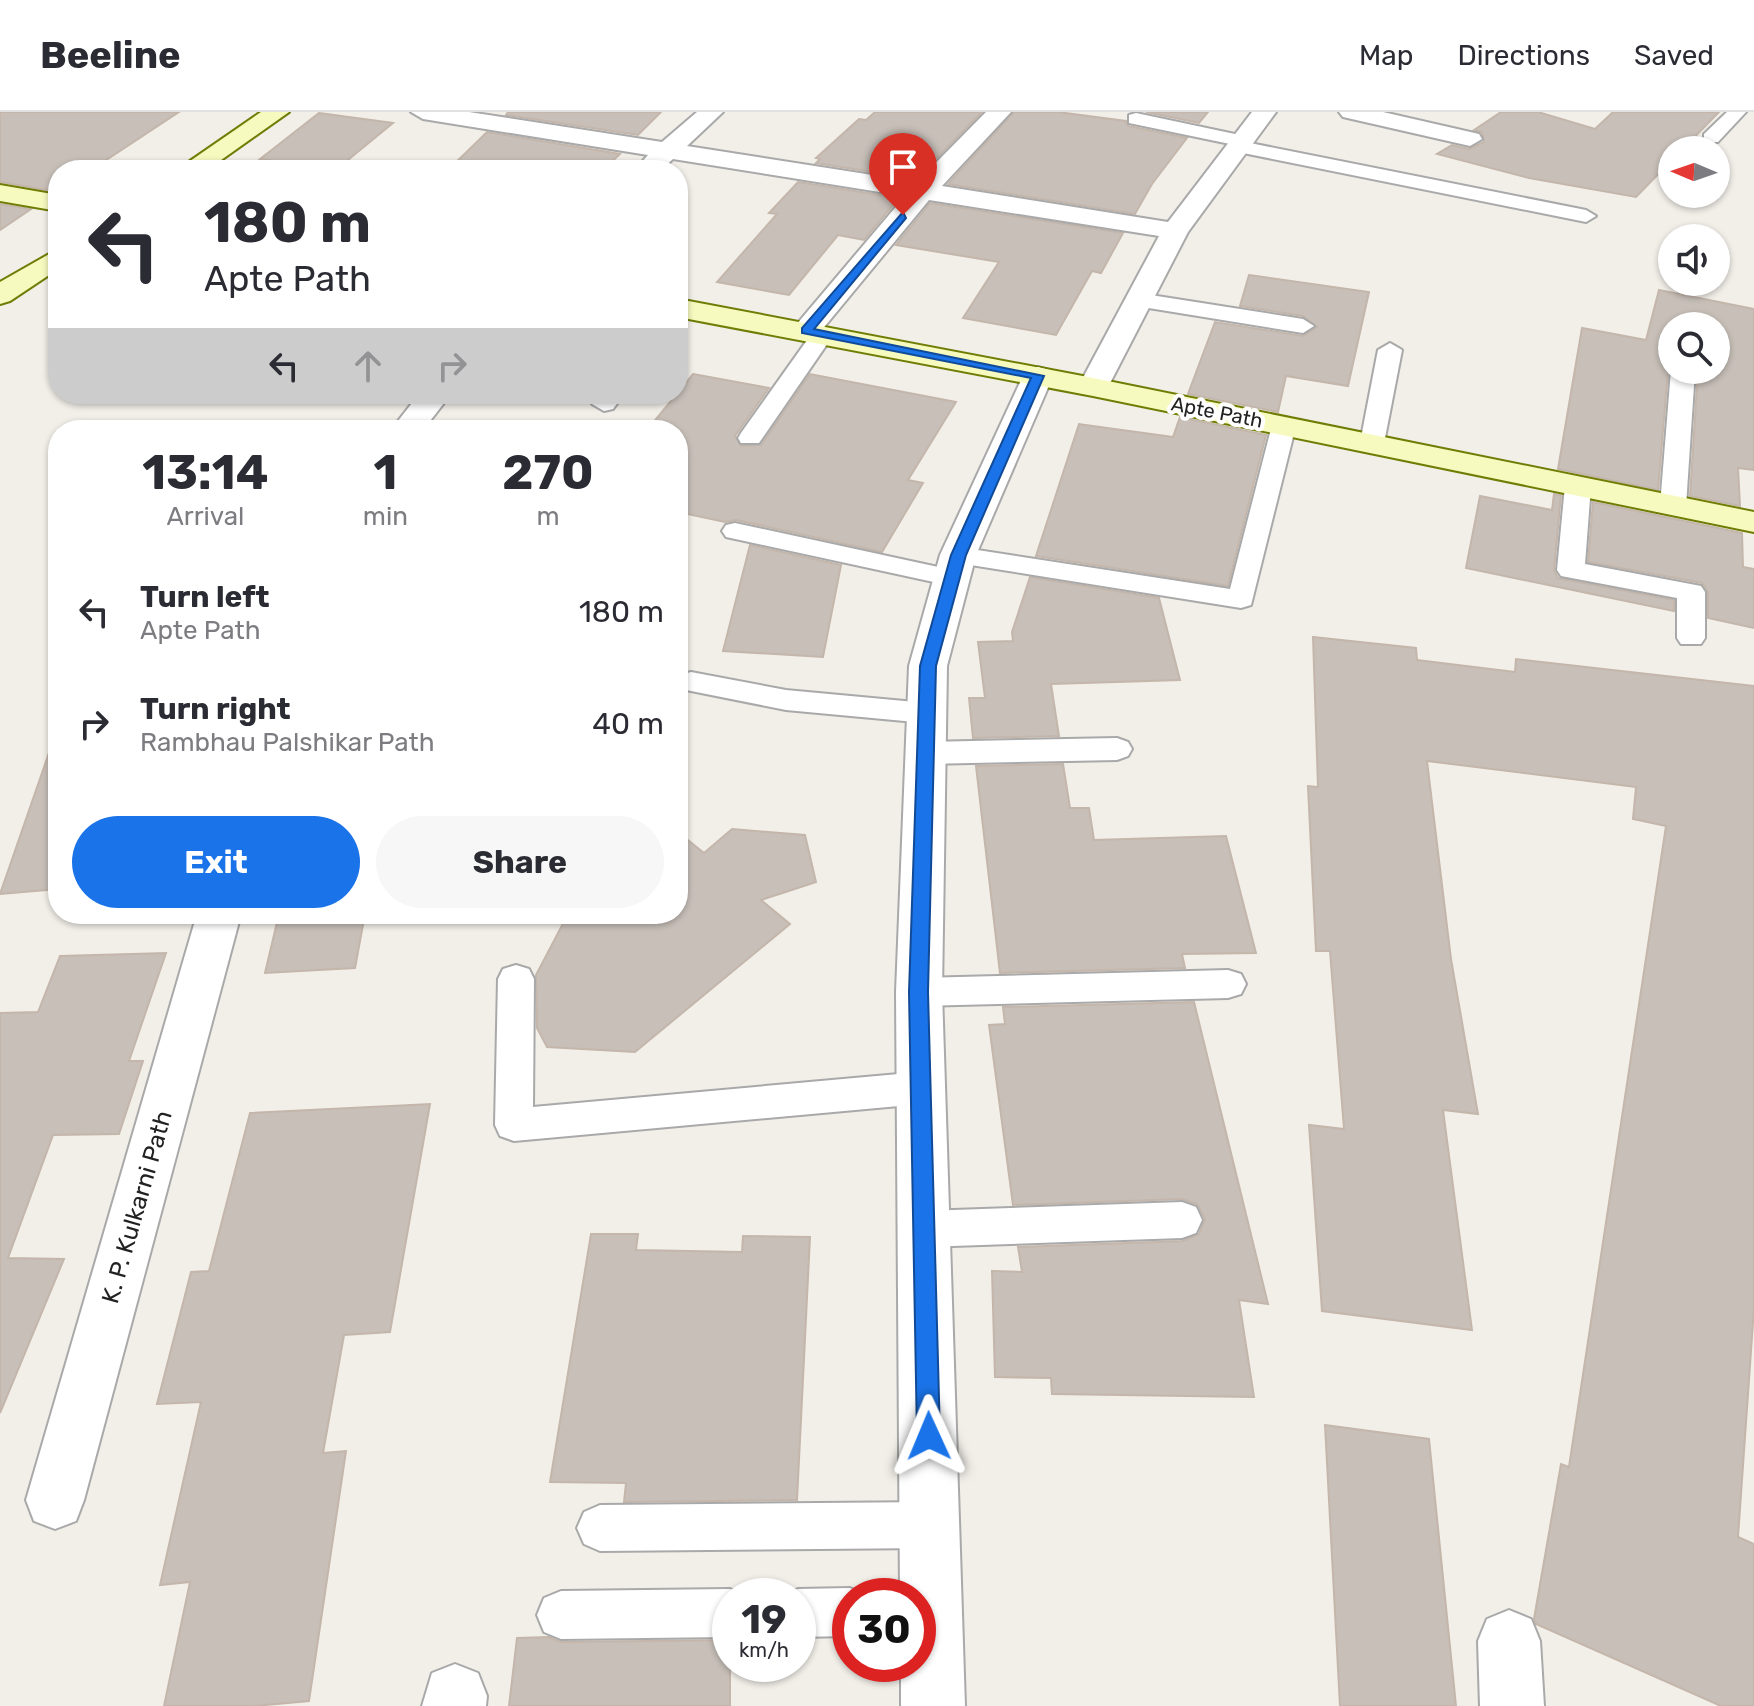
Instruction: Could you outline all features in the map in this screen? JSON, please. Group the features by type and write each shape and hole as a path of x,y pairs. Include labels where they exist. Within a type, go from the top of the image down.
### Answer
{"street":[{"path":"205,160 277,112"},
{"path":"423,112 1175,231"},
{"path":"658,160 711,112"},
{"path":"815,332 922,192 999,112"},
{"path":"1093,387 1175,231 1264,112"},
{"path":"1351,112 1470,139"},
{"path":"0,193 48,201"},
{"path":"0,295 48,264"},
{"name":"Apte Path","path":"688,312 815,332 1754,522"},
{"path":"927,1578 931,1525 919,992 928,666 955,566 1038,376"},
{"path":"415,420 427,404"},
{"name":"K. P. Kulkarni Path","path":"55,1500 216,924"},
{"path":"1509,1641 1512,1706"},
{"path":"931,1682 933,1706"}],"lane":[{"path":"1194,131 1210,112"},
{"path":"1713,136 1737,112"},
{"path":"1136,119 1240,144 1586,216"},
{"path":"1138,300 1303,326"},
{"path":"750,438 815,332"},
{"path":"1372,443 1390,350"},
{"path":"1673,506 1682,384"},
{"path":"735,531 955,566 1241,599 1284,425"},
{"path":"1578,486 1571,570 1691,592 1691,638"},
{"path":"691,682 786,700 926,733 1117,749"},
{"path":"516,979 514,1125 921,1088"},
{"path":"919,992 1228,984"},
{"path":"924,1229 1182,1220"},
{"path":"600,1528 931,1525"},
{"path":"561,1615 712,1613"}],"building":[{"path":"0,112 179,112 106,160 48,160 48,190 0,182"},
{"path":"508,112 661,112 638,135 506,115"},
{"path":"875,112 982,112 916,179 816,163 820,159 816,158 859,119 866,120"},
{"path":"1014,112 1058,112 1126,121 1128,126 1187,138 1152,184 1135,214 948,184"},
{"path":"1146,112 1208,112 1199,123"},
{"path":"1501,112 1538,112 1595,129 1613,112 1719,112 1696,136 1658,136 1658,174 1636,197 1529,178 1437,154 1452,145 1469,149 1484,142 1482,132 1474,130"},
{"path":"319,113 393,123 348,160 260,159"},
{"path":"487,132 620,154 614,160 458,160"},
{"path":"798,182 899,198 864,240 838,235 789,295 717,282 777,214 769,213"},
{"path":"930,203 1123,233 1101,273 1092,271 1056,335 963,318 999,262 896,245"},
{"path":"0,204 31,209 0,230"},
{"path":"1249,275 1369,292 1348,386 1286,376 1278,412 1188,394 1215,322 1303,336 1317,327 1303,316 1240,306"},
{"path":"1658,294 1689,296 1754,309 1754,470 1738,468 1740,506 1690,496 1697,384 1730,384 1730,312 1658,312 1658,384 1667,384 1658,490 1558,469 1582,328 1646,340"},
{"path":"693,374 769,388 735,436 741,446 761,445 810,374 956,402 908,480 923,483 882,552 736,520 725,522 688,514 688,420 655,420 668,404 688,404 688,380"},
{"path":"1180,417 1266,435 1228,586 1036,556 1079,424 1173,437"},
{"path":"1554,494 1561,495 1554,570 1558,578 1674,600 1674,611 1466,568 1480,496 1552,510"},
{"path":"1593,502 1742,533 1743,567 1754,569 1754,628 1708,618 1708,592 1702,583 1588,562"},
{"path":"750,545 841,565 823,657 723,651"},
{"path":"1030,577 1159,598 1180,680 1051,684 1059,736 973,738 969,698 985,698 978,642 1013,641 1012,632"},
{"path":"1313,637 1416,648 1417,660 1515,672 1516,659 1754,686 1754,1308 1738,1537 1754,1544 1754,1706 1721,1706 1536,1624 1534,1619 1561,1464 1569,1467 1666,826 1633,819 1636,787 1427,761 1451,959 1478,1114 1443,1110 1472,1330 1322,1311 1309,1125 1344,1129 1330,951 1316,951 1308,786 1318,787"},
{"path":"48,756 48,890 0,894"},
{"path":"1063,764 1070,808 1089,808 1094,840 1226,836 1256,953 1182,954 1185,968 1000,973 976,766"},
{"path":"732,829 805,835 816,882 761,900 790,924 635,1052 547,1047 537,1028 536,975 563,924 688,924 688,840 704,853"},
{"path":"277,924 363,924 355,968 265,973"},
{"path":"166,953 129,1061 143,1061 119,1134 53,1135 8,1258 64,1259 0,1413 0,1013 38,1012 60,956"},
{"path":"1194,1002 1268,1304 1239,1300 1254,1397 1052,1394 1051,1378 995,1377 992,1271 1022,1272 1018,1247 1182,1241 1199,1234 1205,1219 1197,1204 1182,1199 1013,1205 989,1025 1005,1024 1003,1007"},
{"path":"430,1104 390,1332 344,1335 323,1453 346,1451 309,1701 255,1706 164,1706 190,1582 160,1585 201,1402 157,1404 191,1272 209,1271 250,1113"},
{"path":"591,1234 638,1234 636,1250 742,1252 743,1236 810,1237 797,1500 624,1502 626,1483 550,1482"},
{"path":"1325,1425 1429,1439 1456,1706 1340,1706"},
{"path":"549,1637 561,1642 712,1640 712,1682 730,1682 730,1706 509,1706 517,1638"}],"route":[{"path":"903,215 806,331 1038,376 958,555 928,666 919,992 929,1436"}]}
